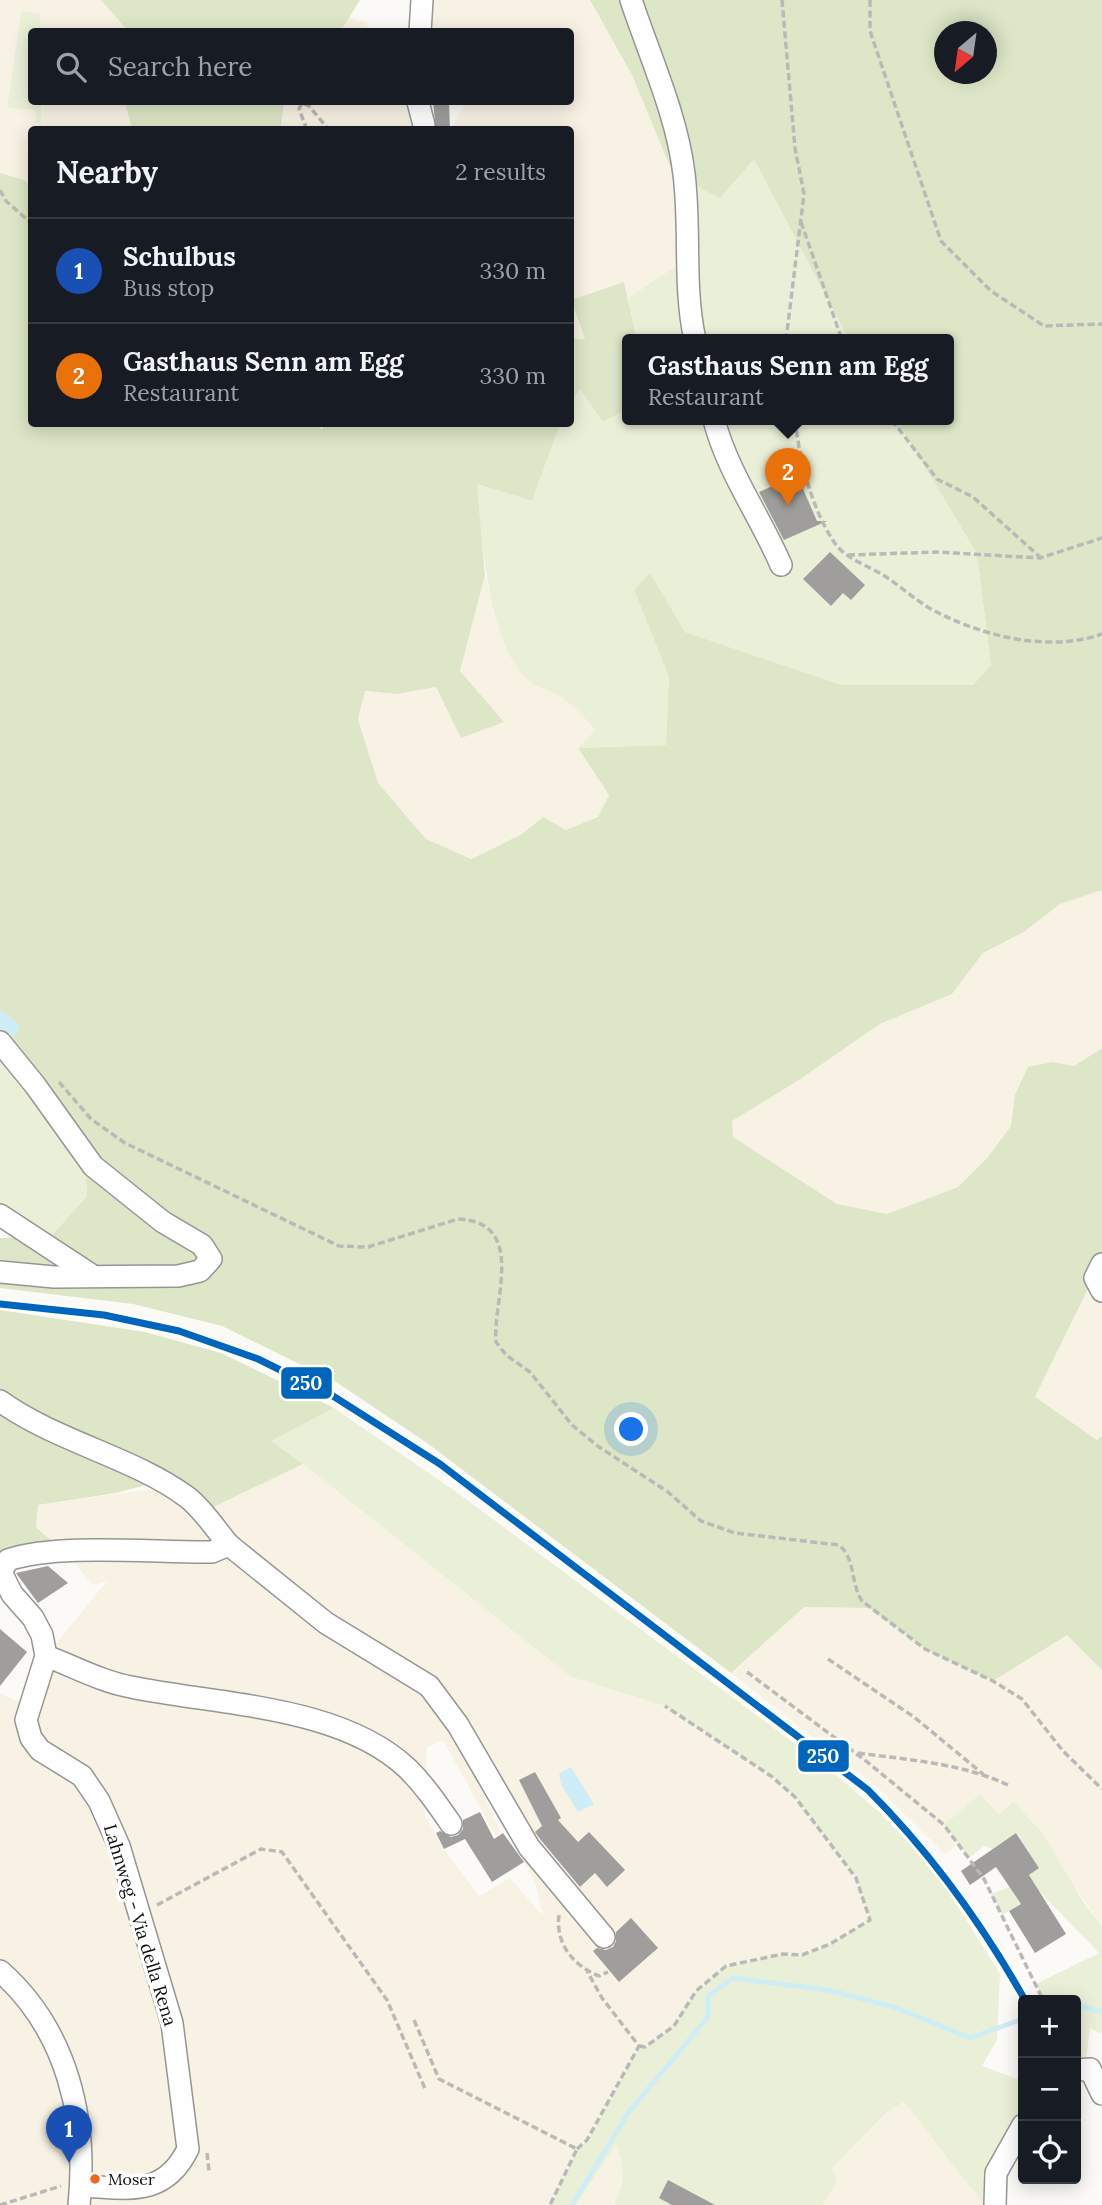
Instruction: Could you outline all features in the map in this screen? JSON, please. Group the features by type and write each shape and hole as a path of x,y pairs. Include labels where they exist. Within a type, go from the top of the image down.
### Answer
{"street":[{"path":"420,28 422,0"},
{"path":"631,0 670,112 684,172 688,209 687,275 694,334"},
{"path":"419,105 424,125"},
{"path":"715,425 721,447 769,535 781,565"},
{"path":"0,1042 36,1085 93,1166 163,1222 202,1245 211,1259 200,1271 178,1276 54,1276 0,1272"},
{"path":"0,1215 90,1274"},
{"path":"1102,1264 1096,1278 1102,1291"},
{"path":"0,1401 72,1442 161,1481 189,1498 229,1545 326,1623 429,1686 458,1725 529,1847 604,1937"},
{"path":"229,1545 212,1552 77,1551 21,1556 8,1560 1,1572 4,1580 33,1618 42,1635 46,1656 127,1687 252,1705 331,1725 371,1744 407,1768 431,1795 450,1824"},
{"name":"Lahnweg - Via della Rena","path":"46,1656 29,1707 27,1729 40,1750 74,1768 99,1801 119,1846 172,2023 188,2149 176,2169 166,2179 150,2186 80,2195"},
{"path":"0,1971 32,2004 62,2057 76,2109 81,2147 80,2195"},
{"path":"1081,2070 1090,2069 1102,2094"},
{"path":"995,2205 996,2173 1018,2134"}],"path":[{"path":"782,0 795,148 804,194 787,334"},
{"path":"870,0 870,31 941,241 991,291 1044,326 1102,324"},
{"path":"301,105 299,109 305,126"},
{"path":"307,105 326,126"},
{"path":"0,190 6,201 28,220"},
{"path":"800,220 840,334"},
{"path":"796,425 801,466 835,543 848,555 931,609 998,634 1033,643 1086,639 1102,634"},
{"path":"896,425 937,479 973,496 1041,558"},
{"path":"848,555 937,552 1041,558 1102,538"},
{"path":"56,1078 91,1119 125,1143 339,1246 368,1247 458,1219 480,1223 498,1240 501,1254 502,1277 496,1342 506,1355 530,1372 572,1425 599,1447 668,1492 701,1521 735,1532 839,1545 850,1558 856,1593 862,1601 925,1648 993,1681 1022,1699 1063,1751 1102,1789"},
{"path":"828,1659 914,1717 983,1774"},
{"path":"747,1672 856,1753 944,1825 984,1879 1041,1995"},
{"path":"568,1894 560,1911 558,1928 565,1948 587,1971 602,1998 639,2046 645,2047 674,2026 696,1992 726,1966 783,1954 802,1955 830,1944 870,1920 856,1878 795,1797 771,1776 665,1706"},
{"path":"856,1753 923,1764 941,1763 983,1774 1008,1785"},
{"path":"140,1914 261,1849 282,1852 387,2000 426,2091"},
{"path":"587,1971 599,1976 608,1972"},
{"path":"414,2021 439,2079 576,2149"},
{"path":"550,2205 576,2149 587,2140 639,2046"},
{"path":"0,2205 61,2186 80,2195"}],"shaded area":[{"path":"0,0 101,0 125,28 41,28 40,14 21,12 7,108 36,110 41,124 41,105 126,105 131,126 28,126 28,183 0,173"},
{"path":"422,0 590,0 632,75 673,174 680,207 681,262 628,298 624,282 574,299 574,126 453,126 464,105 574,105 574,28 420,28"},
{"path":"349,17 366,22 368,28 342,28"},
{"path":"284,105 420,105 431,126 282,126"},
{"path":"574,310 586,339 574,339"},
{"path":"485,575 506,648 530,683 556,694 580,711 596,731 578,748 609,795 598,817 566,830 543,817 522,834 470,859 426,839 378,783 358,719 364,691 397,694 436,687 503,722 460,671"},
{"path":"1102,890 1102,1048 1074,1066 1053,1062 1015,1095 1012,1126 988,1157 958,1187 887,1214 837,1204 732,1137 732,1121 799,1080 880,1024 952,994 983,953 1024,932 1060,904"},
{"path":"1102,1260 1102,1436 1097,1441 1035,1397"},
{"path":"303,1464 571,1677 665,1706 771,1776 795,1797 856,1878 870,1920 830,1944 802,1955 783,1954 726,1966 696,1991 674,2026 645,2047 639,2046 587,2140 576,2149 550,2205 0,2205 0,1694 29,1706 46,1656 107,1581 93,1585 65,1552 36,1526 38,1505 165,1487 188,1501 202,1518 213,1546 209,1550 154,1553 230,1555 243,1560 309,1615 421,1688 449,1720 501,1832 496,1836 443,1740 427,1747 424,1813 444,1849 479,1896 510,1878 543,1916 535,1882 485,1792 504,1782 442,1696 294,1597 201,1513"},
{"path":"804,1607 869,1608 925,1649 1068,1634 1102,1670 1102,1926 1013,1801 999,1814 980,1794 945,1825 959,1844 945,1854 877,1787 731,1673"},
{"path":"904,2102 984,2205 823,2205 837,2182 832,2168 886,2113"},
{"path":"616,2144 624,2161 619,2196 614,2205 576,2205"}],"green space":[{"path":"101,0 360,0 342,28 125,28"},
{"path":"590,0 1102,0 1102,890 1060,904 1024,932 983,953 952,994 880,1024 799,1080 732,1121 733,1137 837,1204 887,1214 958,1187 988,1157 1011,1126 1015,1095 1028,1067 1053,1062 1074,1066 1102,1048 1102,1260 1035,1397 1097,1440 1102,1436 1102,1670 1067,1635 993,1681 925,1649 869,1608 804,1607 731,1673 427,1443 336,1382 222,1326 133,1304 0,1288 0,1238 33,1237 44,1244 87,1196 84,1151 0,1045 0,173 28,183 28,427 320,427 322,430 323,427 559,427 532,501 477,484 485,575 460,671 504,722 461,738 436,687 397,694 365,691 358,719 378,783 426,839 471,859 522,834 543,817 566,830 598,817 609,795 578,748 666,745 669,677 634,590 650,573 685,632 842,685 973,685 991,665 977,554 900,425 954,425 954,334 846,334 754,159 720,198 673,174 632,75"},
{"path":"21,11 40,14 41,28 28,28 28,105 41,105 41,124 36,123 36,110 7,108"},
{"path":"126,105 284,105 281,126 131,126"},
{"path":"754,158 846,334 636,334 628,298 692,255 689,182"},
{"path":"624,282 636,334 622,334 622,412 603,422 580,389 574,397 574,339 585,339 574,308 574,299"},
{"path":"580,389 603,422 622,412 622,425 900,425 977,554 991,665 973,685 842,685 685,632 650,574 634,590 669,677 666,745 578,748 595,730 562,698 531,683 516,667 505,645 489,590 477,484 532,501 559,427 574,427 574,397"},
{"path":"0,1045 84,1151 87,1196 44,1244 0,1215"},
{"path":"0,1310 145,1332 221,1353 334,1408 271,1441 303,1464 201,1513 161,1481 116,1493 38,1505 36,1527 65,1552 0,1561"},
{"path":"334,1408 455,1491 829,1769 878,1811 937,1873 1000,1974 997,2040 982,2066 1018,2079 1018,2139 995,2205 984,2205 904,2102 886,2113 832,2168 837,2182 823,2205 614,2205 623,2174 616,2144 576,2205 550,2205 577,2149 588,2140 639,2046 645,2047 673,2026 696,1991 726,1966 783,1954 802,1955 830,1944 870,1920 856,1878 795,1797 771,1776 665,1706 571,1677 303,1464 270,1441"},
{"path":"980,1794 999,1814 1013,1801 1043,1834 1084,1903 1102,1926 1102,2034 1090,2028 1085,2068 1081,2068 1081,1995 1041,1995 1036,1984 1099,1953 1040,1892 1002,1915 991,1894 1010,1887 1039,1868 1017,1833 992,1849 984,1846 969,1858 944,1825"}],"water":[{"path":"571,1767 594,1804 578,1812 561,1784 559,1774"}],"building":[{"path":"433,105 449,105 450,126 436,126"},
{"path":"797,475 817,521 827,521 784,540 759,492"},
{"path":"830,552 865,585 851,600 843,593 831,606 803,579"},
{"path":"48,1566 68,1583 38,1603 16,1573"},
{"path":"0,1629 27,1652 0,1686"},
{"path":"535,1772 561,1818 558,1820 578,1842 589,1832 625,1870 607,1887 595,1873 580,1887 535,1832 542,1826 519,1780"},
{"path":"480,1812 494,1839 503,1833 524,1862 492,1882 465,1839 444,1849 436,1833 440,1831 451,1837 458,1835 463,1829 463,1820"},
{"path":"1016,1833 1039,1868 1029,1875 1066,1934 1035,1953 1009,1911 1021,1904 996,1867 970,1885 961,1871"},
{"path":"631,1918 658,1948 619,1982 593,1951 597,1948 606,1950 613,1947 616,1932"},
{"path":"668,2180 715,2205 672,2205 659,2198"}],"waterway":[{"path":"0,1021 9,1028"},
{"path":"572,2205 628,2113 708,2017 708,1996 733,1978 828,1990 894,2007 970,2038 1017,2021"},
{"path":"1081,2006 1102,2012"}],"transit line":[{"name":"250","path":"0,1304 104,1315 179,1331 258,1359 333,1396 440,1464 868,1790 913,1838 954,1889 1022,1995"}],"place":[{"name":"Gasthaus Senn am Egg","path":"788,506"},
{"name":"Schulbus","path":"69,2163"},
{"name":"Moser","path":"95,2179"}]}
